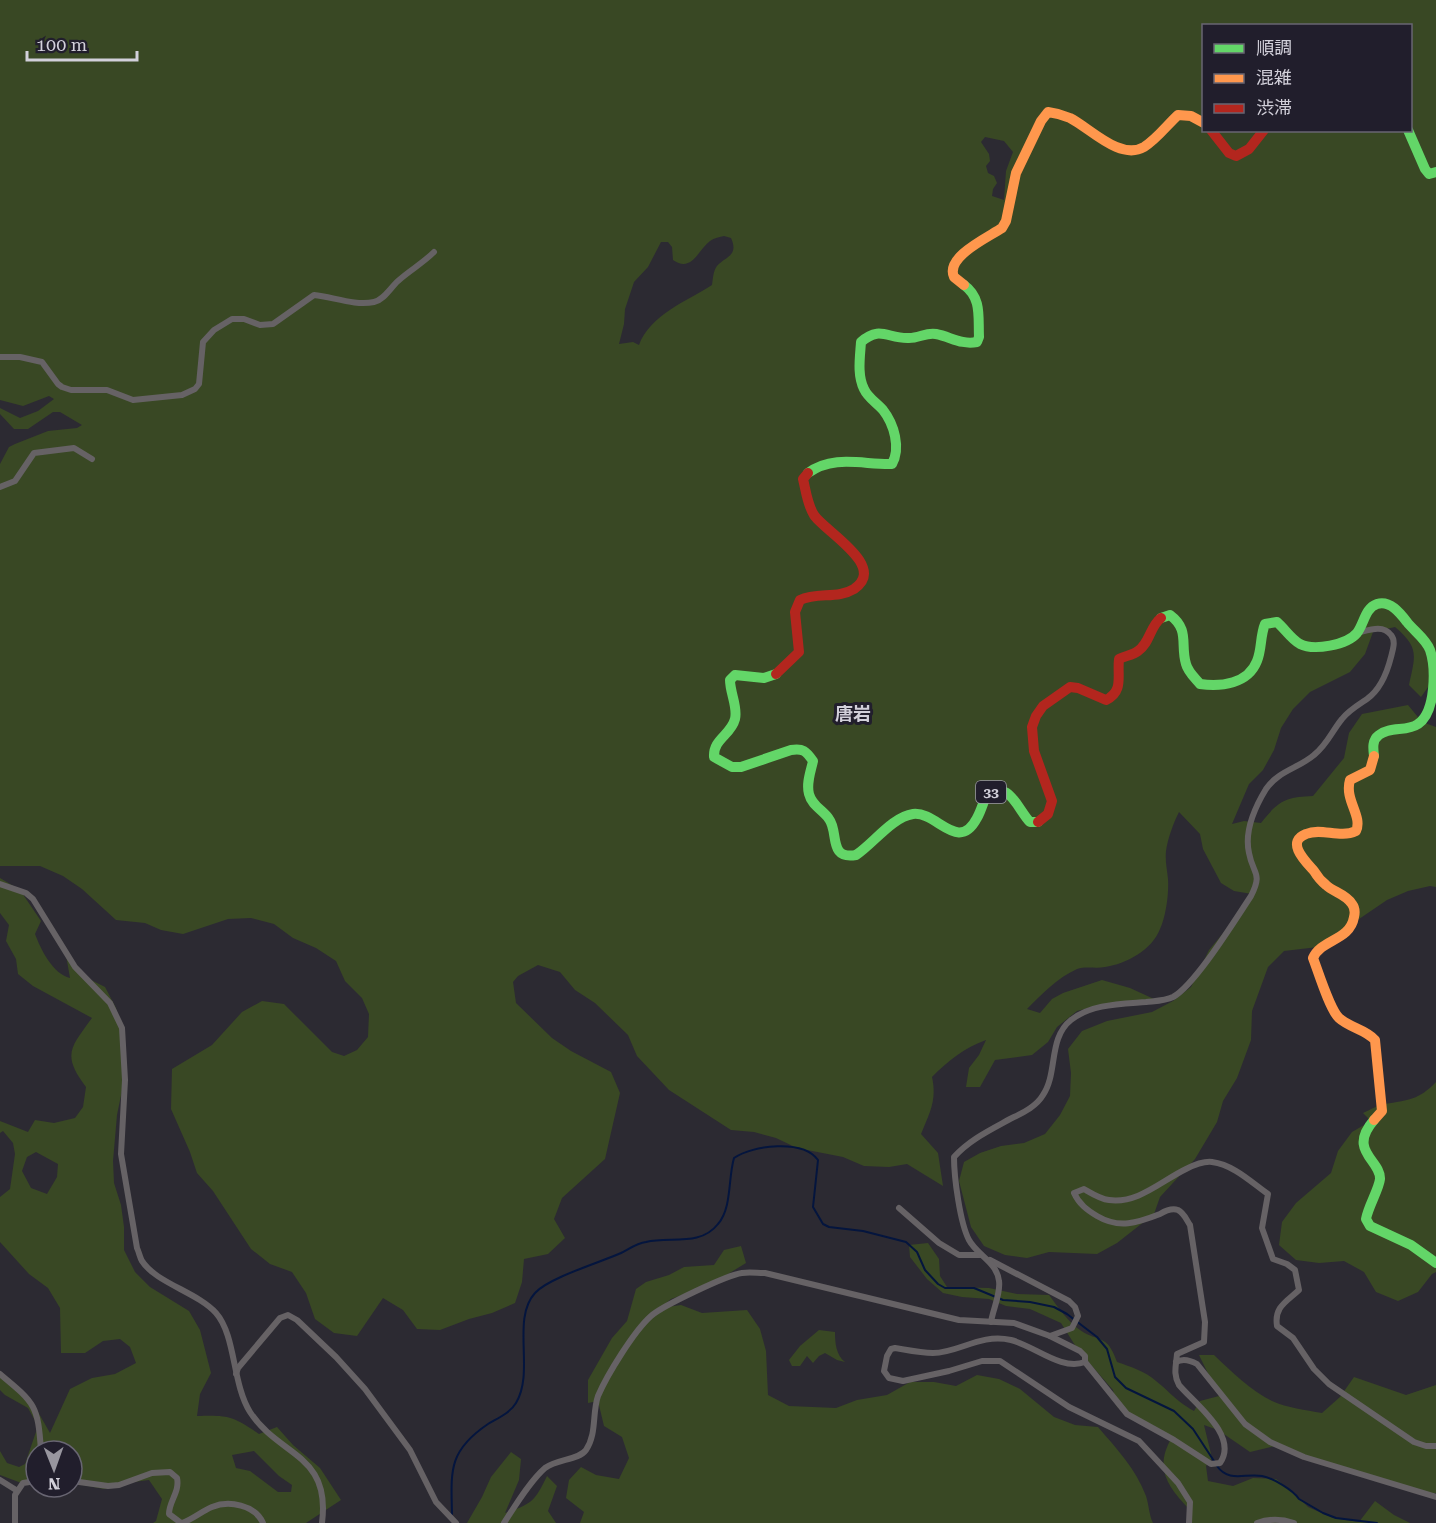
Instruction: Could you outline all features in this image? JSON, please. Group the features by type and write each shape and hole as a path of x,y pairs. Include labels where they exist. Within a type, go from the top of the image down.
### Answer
{"main road":[{"name":"33","path":"1202,122 1191,117 1178,115 1141,149 1123,150 1060,112 1048,112 1041,121 1016,173 1006,221 1002,228 953,263 951,270 953,276 959,284 974,294 977,301 979,337 977,342 962,344 937,334 927,333 914,338 906,338 876,332 861,342 864,390 884,411 896,441 896,460 886,465 861,461 830,464 809,470 802,479 817,519 842,540 863,563 865,572 863,579 856,589 846,593 805,597 799,600 795,607 799,652 771,677 762,678 740,674 730,680 729,687 736,707 735,719 714,746 714,757 732,767 741,767 791,750 806,751 813,761 807,782 808,793 814,805 829,817 835,844 841,852 848,856 856,855 874,838 912,814 923,815 952,832 959,834 966,831 975,823 986,796 992,791 1010,792 1026,819 1040,822 1050,813 1053,805 1032,748 1035,718 1042,707 1070,687 1106,700 1113,697 1118,693 1119,660 1137,652 1142,647 1151,628 1163,616 1170,615 1181,626 1184,634 1186,665 1200,684 1209,686 1220,686 1250,673 1257,664 1261,631 1265,624 1270,622 1277,622 1300,645 1305,647 1316,647 1349,639 1357,633"},
{"path":"1213,132 1229,153 1236,156 1249,149 1262,132"},
{"path":"1409,132 1415,141 1422,164 1429,174 1436,172"},
{"path":"1357,633 1365,615 1372,607 1380,603 1389,605 1398,611 1431,650 1435,680 1432,699 1424,720 1418,725 1385,732 1377,737 1373,743 1373,765 1370,771 1350,780 1347,792 1359,822 1358,829 1354,833 1338,836 1312,832 1298,840 1297,848 1298,855 1325,886 1351,902 1355,909 1350,929 1340,938 1316,951 1313,958 1335,1014 1348,1025 1371,1035 1375,1040 1382,1111 1368,1126 1364,1145 1366,1154 1380,1179 1366,1219 1370,1226 1411,1245 1436,1263"}],"street":[{"path":"0,357 20,357 42,362 58,384 71,390 107,390 133,400 182,395 195,389 199,384 203,342 228,320 244,319 260,325 273,324 314,295 358,303 374,302 380,300 399,280 420,266 435,252"},
{"path":"0,488 15,481 34,453 74,448 92,459"},
{"path":"991,1319 1000,1284 994,1268 969,1239 954,1180 954,1157 964,1146 1030,1108 1042,1098 1048,1086 1060,1033 1072,1019 1088,1011 1110,1006 1171,998 1195,976 1251,896 1256,885 1257,871 1249,854 1249,827 1254,811 1267,788 1276,777 1312,757 1322,748 1343,717 1370,697 1387,674 1393,638 1387,631 1377,628 1357,633"},
{"path":"0,884 26,892 33,899 75,967 110,1003 122,1028 124,1057 121,1154 137,1248 142,1261 154,1273 204,1302 217,1314 227,1336 239,1390 252,1414 264,1428 308,1464 317,1478 322,1492 322,1523"},
{"path":"504,1523 545,1468 563,1459 577,1457 586,1451 591,1438 597,1399 641,1326 653,1314 720,1280 741,1273 765,1273 959,1320 991,1319 1014,1323 1050,1336 1080,1351 1085,1356 1085,1362 1127,1414 1174,1440 1210,1464 1220,1463 1224,1457 1225,1443 1221,1433 1179,1385 1174,1368 1177,1354 1204,1342 1205,1322 1190,1225 1184,1214 1176,1210 1167,1210 1130,1224 1115,1224 1089,1211 1077,1200 1074,1193 1084,1189 1107,1200 1119,1201 1137,1197 1180,1172 1197,1164 1210,1162 1232,1168 1269,1194 1262,1228 1273,1259 1287,1263 1295,1270 1299,1290 1278,1309 1275,1317 1277,1326 1293,1338 1314,1369 1329,1384 1414,1442 1436,1446"},
{"path":"899,1208 939,1243 959,1255 981,1255 1068,1301 1075,1307 1078,1316 1071,1328 1050,1336"},
{"path":"236,1378 238,1368 280,1317 288,1315 297,1320 336,1357 365,1389 410,1450 436,1502 456,1523"},
{"path":"1085,1362 1069,1365 1024,1344 990,1339 933,1353 891,1349 884,1371 889,1378 903,1381 982,1361 1000,1361 1069,1407 1139,1441 1178,1483 1190,1502 1189,1523"},
{"path":"1176,1362 1191,1361 1197,1364 1245,1424 1270,1442 1304,1456 1436,1497"},
{"path":"0,1374 33,1404 38,1414 40,1439"},
{"path":"84,1483 119,1485 152,1473 170,1472 177,1478 178,1487 170,1505 169,1515 182,1523 220,1505 240,1505 258,1514 263,1523"},
{"path":"0,1480 16,1491"},
{"path":"15,1523 16,1491 24,1483"},
{"path":"1257,1523 1286,1520 1294,1523"}],"green space":[{"path":"0,0 1436,0 1436,681 1431,683 1421,697 1409,685 1414,653 1409,641 1395,627 1373,632 1365,654 1350,672 1310,692 1293,709 1281,728 1274,750 1263,770 1249,784 1232,824 1244,821 1261,823 1273,809 1284,801 1296,797 1313,796 1344,758 1349,733 1362,714 1408,705 1422,722 1436,727 1436,887 1430,886 1408,891 1387,900 1318,947 1284,951 1268,967 1252,1011 1251,1040 1237,1078 1223,1101 1217,1122 1195,1159 1160,1197 1154,1214 1117,1243 1097,1254 1049,1252 1027,1258 1005,1255 984,1246 971,1227 959,1181 964,1162 980,1153 1001,1146 1024,1143 1045,1134 1060,1115 1070,1096 1071,1073 1068,1049 1082,1031 1107,1021 1152,1012 1173,1001 1191,987 1209,950 1239,914 1252,894 1234,891 1221,883 1203,849 1200,834 1179,812 1166,851 1167,898 1162,924 1156,937 1137,955 1121,963 1102,968 1077,969 1050,986 1027,1009 1040,1013 1052,999 1063,993 1102,980 1130,988 1154,999 1100,1005 1077,1011 1057,1027 1048,1042 1032,1055 995,1060 980,1087 966,1087 969,1068 979,1055 986,1040 957,1055 945,1065 932,1077 933,1099 921,1134 938,1153 943,1186 907,1164 889,1167 864,1166 843,1157 797,1148 776,1138 754,1132 731,1130 669,1090 637,1056 628,1035 595,1003 575,990 560,972 538,965 518,976 513,982 516,1003 552,1038 611,1072 620,1093 605,1159 562,1198 554,1219 565,1238 548,1254 524,1259 522,1282 515,1303 492,1313 440,1330 417,1329 403,1310 383,1298 357,1336 334,1333 315,1319 306,1293 292,1272 270,1264 251,1249 213,1191 197,1173 171,1109 172,1069 212,1045 242,1012 262,1001 284,1004 332,1052 344,1056 357,1050 368,1037 369,1014 362,998 345,981 336,961 316,948 293,938 274,924 251,918 228,919 183,934 161,930 145,923 116,920 82,889 63,876 40,866 0,866 0,464 9,447 15,444 48,431 77,428 82,425 60,412 53,412 28,429 14,429 0,414 0,408 20,418 38,411 54,399 49,396 23,406 0,400","holes":["985,137 1004,141 1013,152 1006,171 1004,200 992,196 997,183 994,176 988,173 986,166 990,161 989,154 981,142","724,236 731,238 733,249 716,268 712,285 660,317 644,334 639,345 633,342 619,344 625,309 634,282 648,267 661,242 668,242 672,247 673,260 685,264 694,259 710,241"]},
{"path":"0,878 20,890 41,921 35,934 53,967 70,978 66,955 81,975 105,987 116,1008 122,1030 126,1071 117,1115 113,1161 114,1183 121,1205 124,1227 124,1250 135,1272 150,1287 189,1311 200,1330 211,1373 200,1394 197,1416 230,1418 243,1423 259,1434 277,1427 293,1445 320,1468 341,1500 306,1523 153,1523 156,1521 162,1499 149,1480 104,1489 84,1485 84,1439 34,1439 38,1426 28,1408 0,1390 0,1375 34,1405 50,1433 70,1389 92,1378 115,1374 136,1363 130,1347 120,1339 103,1341 85,1353 61,1353 60,1308 48,1288 29,1274 0,1242 0,1197 10,1189 15,1154 13,1143 3,1131 0,1133 0,1121 28,1132 35,1120 54,1123 75,1118 83,1107 86,1087 74,1067 72,1052 78,1037 92,1018 33,986 18,974 16,959 6,941 9,925 0,913","holes":["36,1152 58,1164 57,1177 47,1194 31,1188 22,1171 27,1157","254,1451 279,1476 292,1485 291,1492 278,1492 250,1471 236,1468 232,1455"]},
{"path":"1436,1082 1436,1272 1418,1292 1398,1301 1376,1292 1364,1272 1344,1261 1319,1263 1296,1260 1279,1245 1282,1222 1296,1203 1331,1173 1338,1151 1352,1132 1371,1121 1363,1113 1382,1105 1413,1098"},
{"path":"928,1243 939,1259 940,1276 947,1287 989,1288 1017,1294 1049,1295 1076,1327 1106,1343 1117,1362 1147,1375 1194,1411 1200,1401 1219,1396 1199,1355 1214,1355 1249,1386 1272,1401 1322,1413 1340,1397 1354,1377 1406,1395 1436,1385 1436,1493 1432,1494 1275,1446 1250,1452 1218,1430 1204,1425 1212,1458 1206,1466 1208,1481 1233,1486 1253,1478 1276,1479 1308,1507 1333,1518 1359,1522 1375,1501 1410,1523 1190,1523 1189,1509 1165,1476 1164,1458 1172,1437 1117,1407 1113,1390 1078,1350 1061,1323 1030,1309 1006,1306 989,1299 943,1293 927,1279 910,1257 909,1245"},
{"path":"741,1246 746,1263 710,1285 671,1299 660,1308 681,1305 702,1313 747,1310 760,1329 766,1351 768,1395 789,1406 836,1408 857,1400 887,1395 910,1382 934,1382 956,1386 977,1375 999,1379 1020,1389 1054,1417 1075,1425 1098,1427 1137,1477 1146,1496 1153,1523 580,1523 584,1512 566,1498 569,1480 581,1467 596,1475 619,1479 629,1458 622,1437 604,1426 598,1401 588,1403 588,1380 612,1338 627,1321 636,1289 646,1282 669,1275 684,1267 714,1265 724,1250"},
{"path":"819,1330 835,1332 838,1352 845,1362 825,1353 813,1363 807,1356 800,1366 792,1366 789,1360 800,1346"},
{"path":"0,1451 7,1463 19,1467 24,1464 24,1484 0,1475"},
{"path":"511,1452 521,1459 519,1480 505,1513 532,1500 547,1476 557,1486 548,1511 556,1523 467,1523 491,1477"}],"waterway":[{"path":"452,1514 452,1474 459,1453 465,1443 475,1434 511,1410 521,1390 524,1376 525,1317 528,1304 535,1293 563,1276 639,1244 655,1240 703,1236 718,1224 726,1210 734,1158 742,1153 777,1146 801,1149 811,1153 818,1160 813,1207 823,1224 906,1242 917,1252 925,1270 945,1288 974,1288 1003,1300 1054,1307 1067,1314 1097,1337 1107,1349 1115,1377 1126,1388 1174,1411 1193,1429 1214,1461"},
{"path":"1217,1466 1232,1476 1256,1475 1272,1479 1288,1488 1299,1499 1336,1518 1377,1523"}],"traffic: fast":[{"path":"1409,132 1425,169 1429,174 1436,172"},
{"path":"808,473 818,467 839,462 892,464 896,451 893,429 883,410 864,389 860,378 861,342 874,334 902,338 933,334 961,342 977,342 979,337 978,308 974,296 964,285"},
{"path":"1161,618 1170,615 1180,626 1184,657 1192,675 1200,684 1216,685 1241,679 1253,669 1259,656 1265,624 1277,622 1300,644 1322,647 1346,641 1357,633 1373,606 1382,603 1394,608 1423,639 1430,650 1434,678 1433,689 1424,718 1409,728 1383,732 1379,735 1374,742 1374,756"},
{"path":"776,674 764,678 735,675 730,680 735,719 716,746 714,757 732,767 741,767 791,750 799,749 806,753 813,761 808,781 809,794 832,824 836,844 841,853 856,855 890,825 913,814 930,818 955,832 962,832 970,828 986,796 1000,790 1012,797 1030,822 1038,822"},
{"path":"1374,1120 1367,1131 1364,1147 1376,1166 1380,1179 1366,1219 1370,1226 1411,1245 1436,1263"}],"traffic: slow":[{"path":"964,285 954,277 953,270 956,262 969,249 1002,228 1006,221 1016,173 1041,121 1048,112 1070,118 1106,142 1125,150 1135,150 1149,144 1178,115 1191,116 1202,122"},
{"path":"1374,756 1370,770 1350,780 1349,794 1358,825 1356,831 1343,834 1312,832 1297,842 1302,857 1321,880 1346,898 1352,904 1355,912 1347,931 1322,947 1313,958 1328,999 1339,1018 1367,1033 1375,1040 1382,1111 1374,1120"}],"traffic: jam":[{"path":"1213,132 1229,153 1236,156 1249,149 1262,132"},
{"path":"776,674 799,652 795,612 800,600 813,596 848,592 862,580 864,570 850,549 814,515 808,502 803,479 808,473"},
{"path":"1038,822 1048,814 1052,801 1034,751 1032,727 1036,716 1043,706 1070,687 1106,700 1112,696 1118,683 1119,659 1134,654 1142,648 1154,625 1161,618"}],"district":[{"name":"唐岩","path":"853,714"}]}
